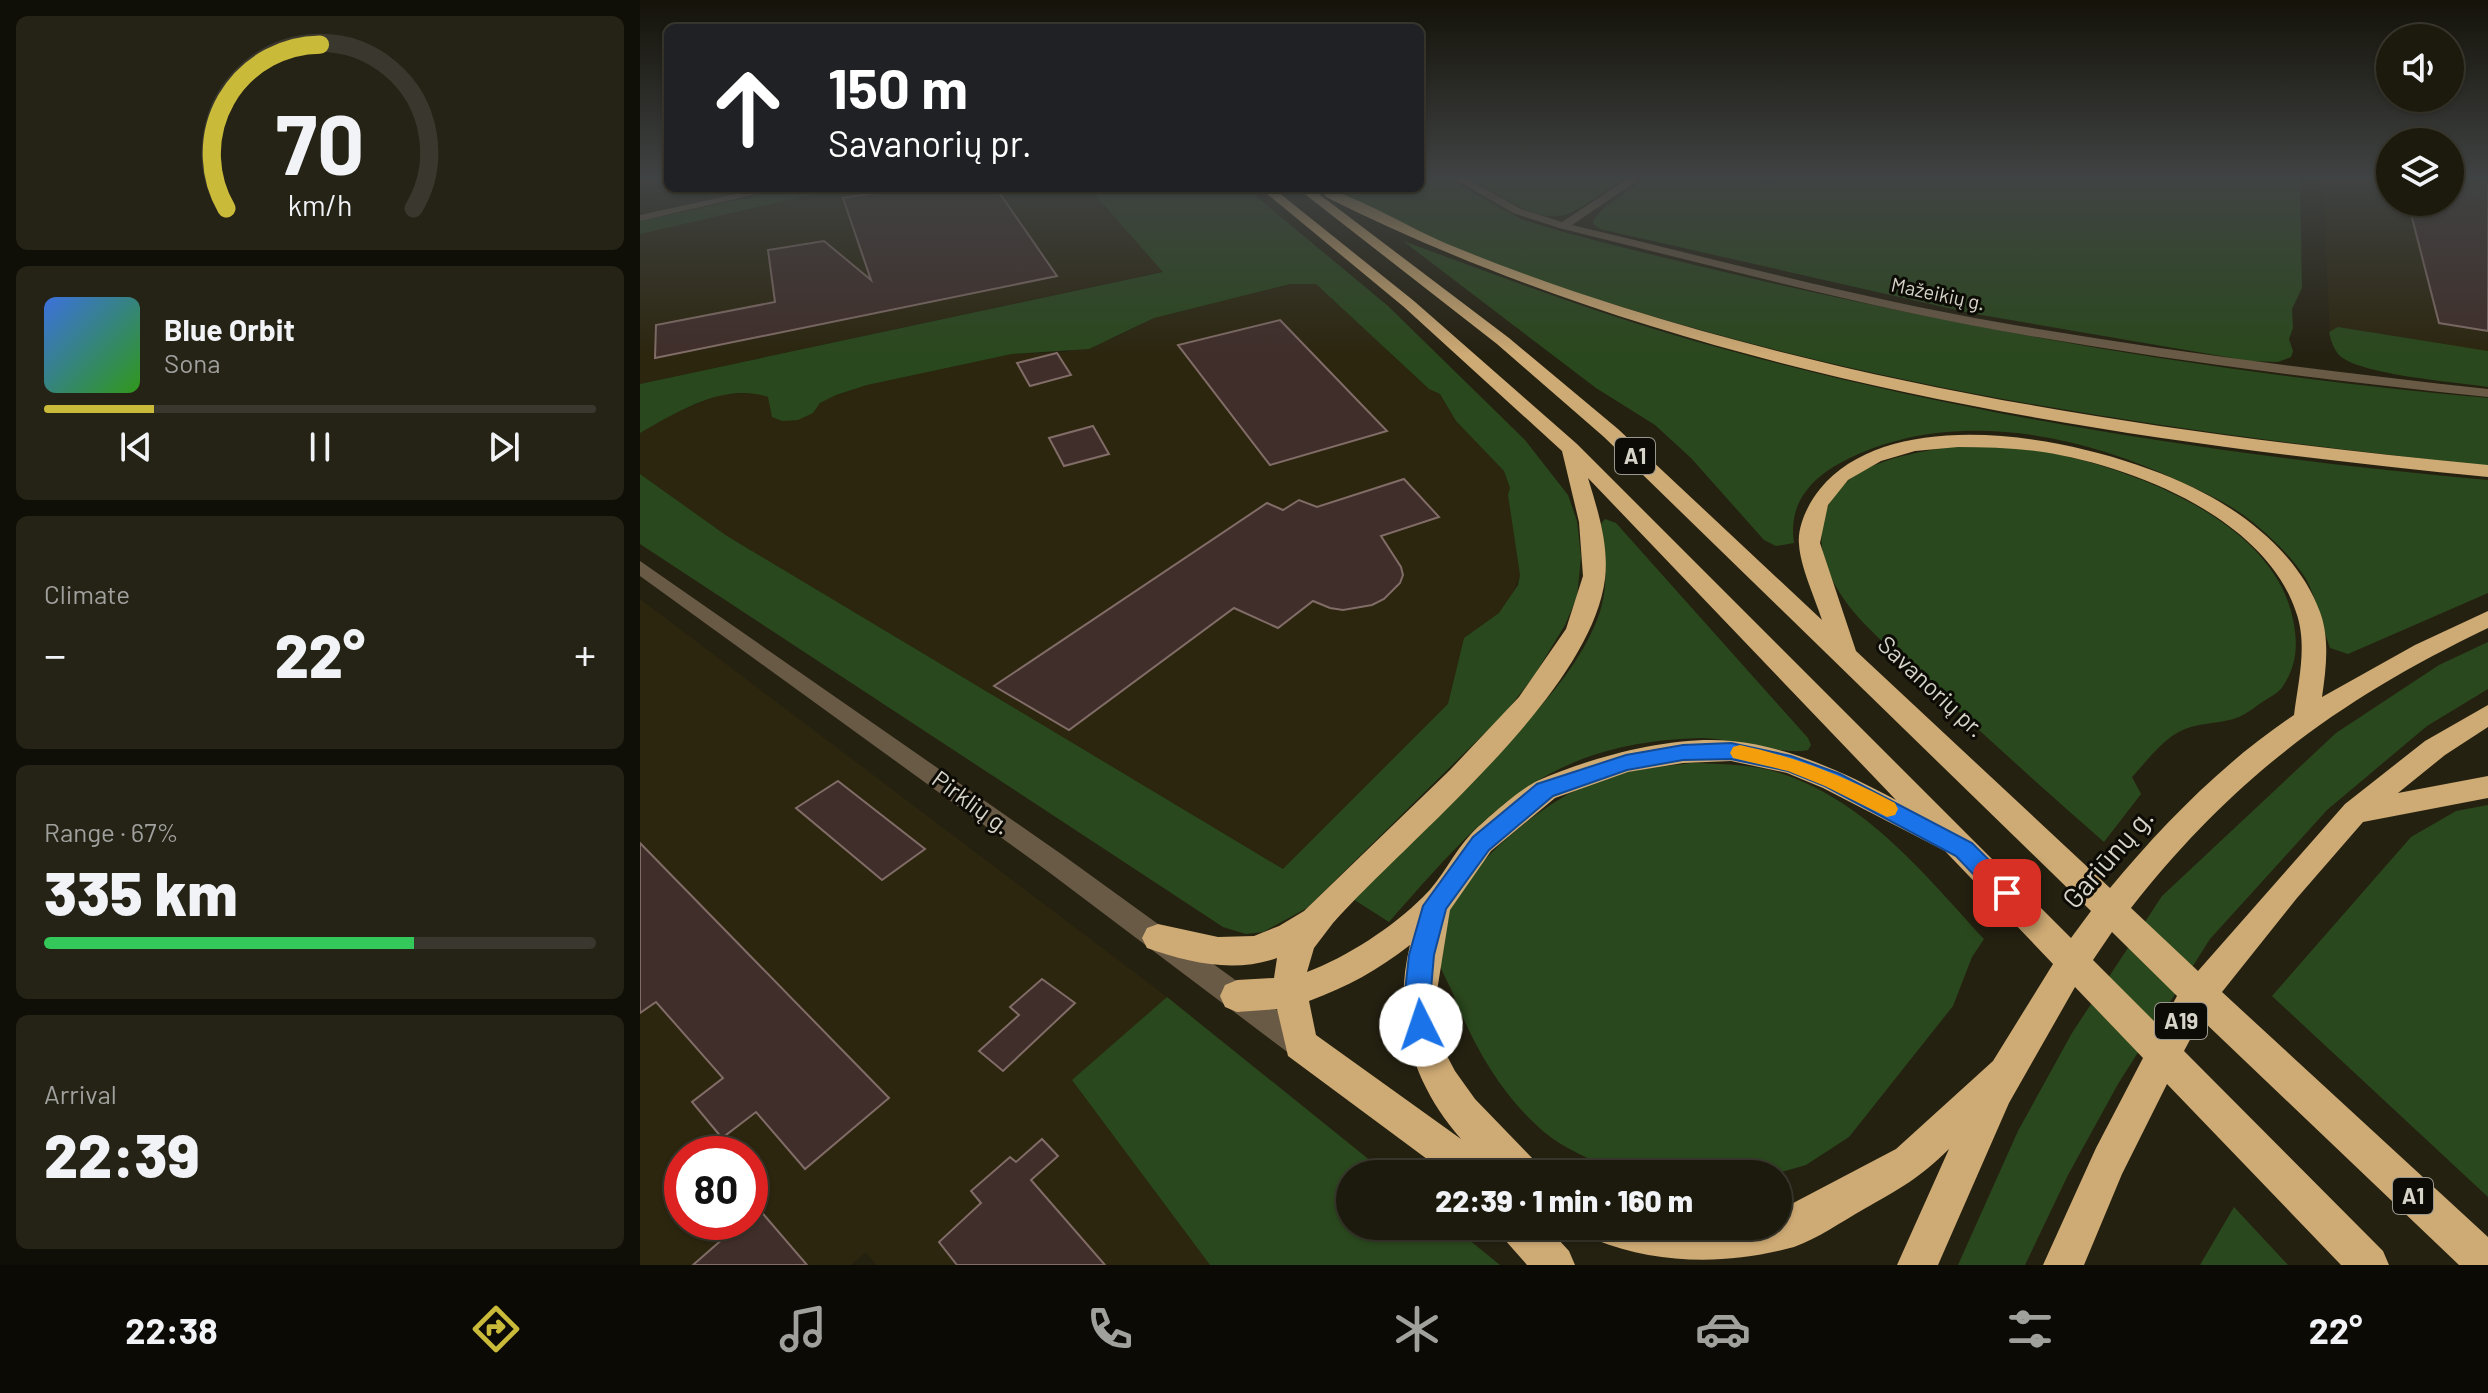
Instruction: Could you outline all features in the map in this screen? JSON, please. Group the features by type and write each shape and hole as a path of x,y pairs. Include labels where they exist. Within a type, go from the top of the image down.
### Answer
{"highway":[{"name":"A1","path":"1326,237 1409,304 1570,448 2369,1265"},
{"name":"Savanorių pr.","path":"1367,237 1503,341 1611,433 2362,1149 2480,1255"},
{"path":"1419,237 1524,280 1689,332 1841,371 2005,406 2105,423 2292,450 2488,471"},
{"path":"1846,657 1809,543 1815,508 1833,482 1871,459 1934,443 1989,440 2044,446 2130,468 2185,491 2233,520 2276,557 2291,577 2308,612 2314,639 2307,719"},
{"path":"1158,938 1218,954 1255,952 1285,941 1331,903 1481,753 1530,699 1569,647 1591,594 1595,554 1570,448"},
{"name":"Gariūnų g.","path":"1917,1265 2009,1066 2094,930 2162,851 2235,775 2307,719 2449,637 2488,619"},
{"name":"A19","path":"2063,1265 2109,1161 2186,1011 2286,889 2355,812 2435,748 2488,714"},
{"path":"1237,996 1293,992 1331,978 1369,958 1435,906 1481,843 1545,790 1626,762 1683,753 1731,751 1791,764 1833,780 1964,849"},
{"path":"2355,812 2488,787"},
{"path":"1331,903 1302,942 1291,967 1300,1044 1453,1160"},
{"path":"1435,906 1422,955 1417,1001 1425,1048 1445,1092 1471,1127 1505,1160"},
{"path":"1792,1228 1909,1162 2009,1066"},
{"path":"1532,1240 1555,1265"},
{"path":"1668,1240 1742,1240"}],"street":[{"name":"Mažeikių g.","path":"1609,237 1875,301 2001,327 2152,352 2488,393"},
{"name":"Pirklių g.","path":"640,567 1158,938 1300,1044"}],"shaded area":[{"path":"640,237 1133,237 1164,271 640,384"},
{"path":"2326,237 2488,237 2488,378 2424,370 2330,341"},
{"path":"1309,282 1316,284 1429,389 1440,394 1456,421 1504,471 1510,489 1508,495 1520,575 1511,597 1499,613 1464,638 1448,704 1283,869 727,536 640,474 640,433 675,413 719,395 757,393 813,413 820,403 867,385 1012,354 1066,352 1112,339 1154,318"},
{"path":"640,599 1167,997 1073,1080 1210,1265 876,1265 866,1252 851,1265 640,1265"}],"green space":[{"path":"1132,237 1305,237 1388,306 1525,440 1568,495 1577,521 1581,557 1577,597 1565,625 1534,676 1505,713 1307,908 1263,932 1246,934 1223,927 640,544 640,474 727,536 1283,869 1448,704 1464,638 1499,613 1518,585 1520,575 1508,495 1510,488 1504,471 1456,421 1440,394 1429,389 1316,284 1290,284 1154,318 1089,349 1012,354 867,385 820,403 813,413 798,420 782,421 772,417 768,397 735,393 701,402 640,433 640,384 1163,272"},
{"path":"1426,237 1583,237 1794,288 2024,335 2255,372 2488,398 2488,466 2166,426 2060,409 1848,367 1639,312 1521,274"},
{"path":"1635,237 2301,237 2302,288 2292,309 2293,328 2289,339 2293,351 2291,357 2278,362 2250,361 1970,313"},
{"path":"1403,241 1648,327 1782,365 1882,388 1982,410 2184,444 2488,480 2488,593 2348,654 2330,648 2306,579 2277,544 2242,514 2202,491 2138,463 2096,449 2010,432 1967,431 1924,435 1882,445 1842,462 1820,476 1804,494 1794,516 1794,543 1776,546 1764,540 1691,458 1655,425 1596,388"},
{"path":"2338,327 2488,351 2488,387 2387,373 2350,362 2339,355 2331,341 2329,332"},
{"path":"1956,446 2051,453 2097,465 2166,490 2230,528 2257,552 2278,580 2291,611 2296,650 2292,668 2281,688 2239,717 2185,729 2163,743 2132,777 2141,794 2104,842 1869,628 1842,596 1827,567 1822,545 1823,522 1830,502 1842,486 1876,465 1916,453"},
{"path":"1605,519 1616,523 1811,745 1808,750 1797,751 1712,738 1645,743 1598,754 1558,770 1522,791 1488,817 1389,922 1353,899 1528,720 1574,663 1597,620 1604,596 1601,524"},
{"path":"2488,642 2488,689 2427,726 2327,810 2210,939 2118,1084 2068,1175 2025,1265 1958,1265 2018,1131 2072,1033 2162,896 2336,733 2439,665"},
{"path":"1692,763 1738,765 1783,774 1814,787 1842,803 1893,843 1984,939 1972,957 1953,1006 1849,1137 1806,1165 1792,1169 1792,1160 1592,1160 1560,1143 1529,1118 1502,1087 1471,1034 1441,968 1437,951 1441,926 1471,875 1493,851 1568,794 1603,779"},
{"path":"2488,805 2488,1197 2272,996 2411,837 2456,811"},
{"path":"1167,997 1370,1160 1336,1160 1336,1240 1469,1240 1500,1265 1210,1265 1072,1080"},
{"path":"2234,1207 2288,1265 2200,1265"}],"building":[{"path":"856,237 1030,237 1057,276 655,358 656,325 775,302 768,250 824,241 871,280"},
{"path":"2417,237 2488,237 2488,331 2439,323"},
{"path":"1280,320 1387,431 1270,465 1178,345"},
{"path":"1057,353 1071,375 1030,386 1017,363"},
{"path":"1093,426 1109,454 1064,466 1049,438"},
{"path":"1404,479 1439,517 1381,536 1403,575 1400,583 1384,599 1372,605 1343,610 1313,601 1278,628 1234,608 1069,730 994,686 1267,503 1283,510 1299,500 1317,507"},
{"path":"838,781 925,849 882,880 796,808"},
{"path":"640,843 889,1098 805,1169 756,1112 720,1136 692,1102 723,1078 656,1002 640,1013"},
{"path":"1042,979 1075,1003 1003,1071 979,1051 1019,1015 1010,1007"},
{"path":"1042,1139 1058,1156 1031,1180 1105,1265 957,1265 939,1242 981,1203 971,1191 1010,1157 1016,1162"},
{"path":"768,1220 807,1265 693,1265 721,1240 768,1240"}],"slow traffic":[{"path":"1740,753 1791,764 1833,780 1887,809"}],"route":[{"path":"1421,1025 1417,1001 1422,955 1435,906 1481,843 1545,790 1626,762 1683,753 1731,751 1791,764 1833,780 1964,849 2007,893"}]}
